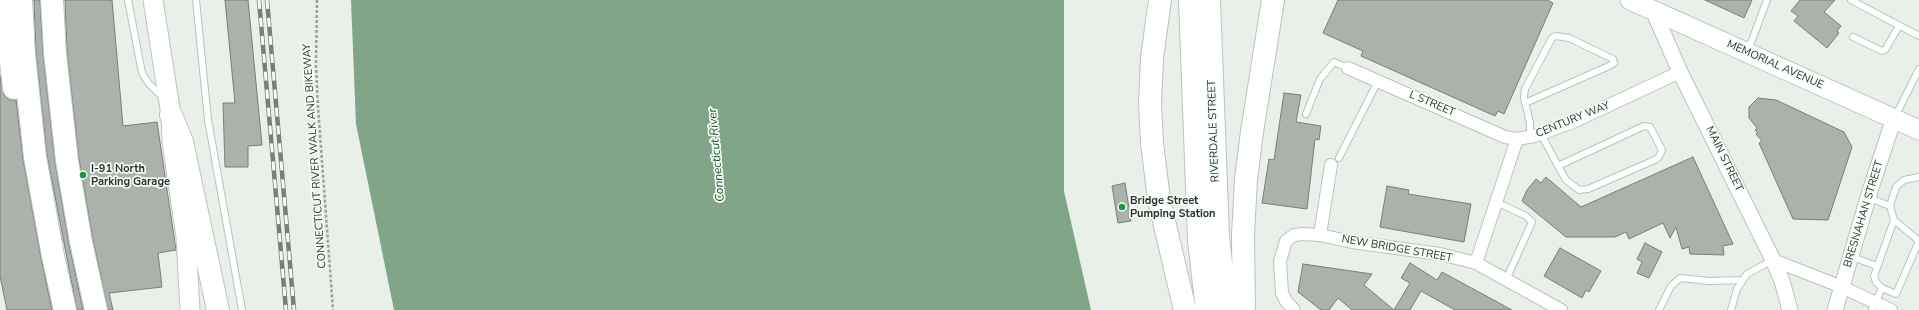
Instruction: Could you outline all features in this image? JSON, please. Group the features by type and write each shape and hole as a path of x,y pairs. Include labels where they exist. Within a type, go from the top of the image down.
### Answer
{"highway":[{"path":"4,0 13,82 43,206 65,310"},
{"path":"21,0 29,106 43,206"},
{"path":"52,0 58,84 67,161 81,242 96,310"},
{"path":"1160,0 1152,58 1150,103 1152,143 1161,206 1185,310"},
{"name":"RIVERDALE STREET","path":"1190,0 1199,241 1207,310"},
{"name":"RIVERDALE STREET","path":"1209,0 1218,236 1226,310"},
{"path":"1244,310 1243,235 1246,178 1273,0"},
{"path":"170,109 182,142 218,310"}],"main road":[{"path":"153,0 170,109 172,142 188,248 190,310"},
{"name":"MEMORIAL AVENUE","path":"1630,0 1919,130"}],"street":[{"name":"MAIN STREET","path":"1653,10 1680,72 1773,260 1782,281 1790,310"},
{"name":"L STREET","path":"1348,68 1505,137 1517,139"},
{"name":"CENTURY WAY","path":"1517,139 1535,136 1573,122 1680,72"},
{"name":"BRESNAHAN STREET","path":"1835,310 1852,257 1868,198 1894,118"},
{"path":"1476,263 1517,139"},
{"path":"1320,235 1335,162"},
{"name":"NEW BRIDGE STREET","path":"1290,306 1282,293 1280,261 1284,246 1290,237 1294,235 1320,235 1352,242 1440,254 1476,263 1561,310"},
{"path":"1773,260 1842,287 1873,306 1891,310"}],"lane":[{"path":"128,0 142,73 170,109"},
{"path":"196,0 208,120 242,310"},
{"path":"1747,52 1767,0"},
{"path":"1851,0 1919,36"},
{"path":"1853,37 1882,51 1885,50 1899,26"},
{"path":"1525,103 1614,63 1613,59 1569,38 1556,36 1552,38 1525,89 1524,97 1525,103 1530,123 1535,136 1558,166 1566,180 1579,190 1588,189 1657,159 1662,150 1650,127 1644,126 1558,166"},
{"path":"1306,114 1320,79 1334,62 1348,68"},
{"path":"1894,118 1919,69"},
{"path":"1335,162 1378,81"},
{"path":"1894,220 1874,276 1876,282 1882,288 1896,294 1919,241 1894,220 1890,206 1896,187 1904,180 1919,177"},
{"path":"1868,198 1890,206"},
{"path":"1496,202 1526,216 1532,222 1506,280"},
{"path":"1852,257 1877,266"},
{"path":"1731,310 1737,289 1748,274 1773,260"},
{"path":"1659,310 1671,286 1680,278 1709,281 1743,280"},
{"path":"1873,306 1882,288"}],"path":[{"name":"CONNECTICUT RIVER WALK AND BIKEWAY","path":"317,0 317,86 333,310"}],"water":[{"name":"Connecticut River","path":"351,0 1064,0 1064,191 1091,310 394,310 356,124"}],"building":[{"path":"34,0 40,0 43,54 55,162 69,244 83,310 77,310 47,155 36,53"},
{"path":"65,0 112,0 123,126 157,122 176,250 158,253 162,287 109,293 113,310 108,310 93,240 79,159 67,52"},
{"path":"225,0 248,0 262,145 248,146 248,167 225,167 223,103 235,103"},
{"path":"1338,0 1547,0 1553,3 1504,114 1498,111 1495,116 1361,56 1363,51 1323,33"},
{"path":"1705,0 1752,0 1744,18"},
{"path":"1800,0 1835,0 1824,12 1841,26 1837,31 1839,33 1827,48 1794,21 1798,16 1791,11"},
{"path":"0,76 4,95 9,100 16,100 23,159 52,310 7,310 0,276"},
{"path":"1284,93 1301,95 1296,122 1321,126 1319,140 1315,139 1307,209 1262,203 1269,159 1274,160"},
{"path":"1758,98 1776,100 1844,132 1852,147 1828,220 1793,219 1759,143 1762,141 1756,134 1758,133 1755,130 1757,128 1749,118 1749,107"},
{"path":"1693,157 1733,244 1723,246 1724,255 1690,254 1689,247 1682,249 1676,227 1670,238 1663,223 1629,239 1626,232 1615,237 1566,237 1522,201 1527,190 1536,179 1541,183 1546,177 1581,207"},
{"name":"Bridge Street Pumping Station","path":"1125,183 1131,221 1118,223 1112,186"},
{"path":"1387,186 1409,190 1408,194 1471,204 1464,242 1380,227"},
{"path":"1645,243 1662,252 1649,278 1637,273 1642,262 1637,259"},
{"path":"1560,248 1601,271 1589,292 1586,290 1582,298 1544,276"},
{"path":"1410,263 1437,280 1442,272 1512,310 1455,310 1421,291 1410,310 1394,310 1410,283 1401,278"},
{"path":"1303,264 1372,274 1364,285 1394,310 1352,310 1338,298 1329,310 1321,310 1298,292"}],"railway":[{"path":"259,0 286,310"},
{"path":"267,0 294,310"}],"place":[{"name":"I-91 North Parking Garage","path":"83,175"},
{"name":"Bridge Street Pumping Station","path":"1122,207"}]}
